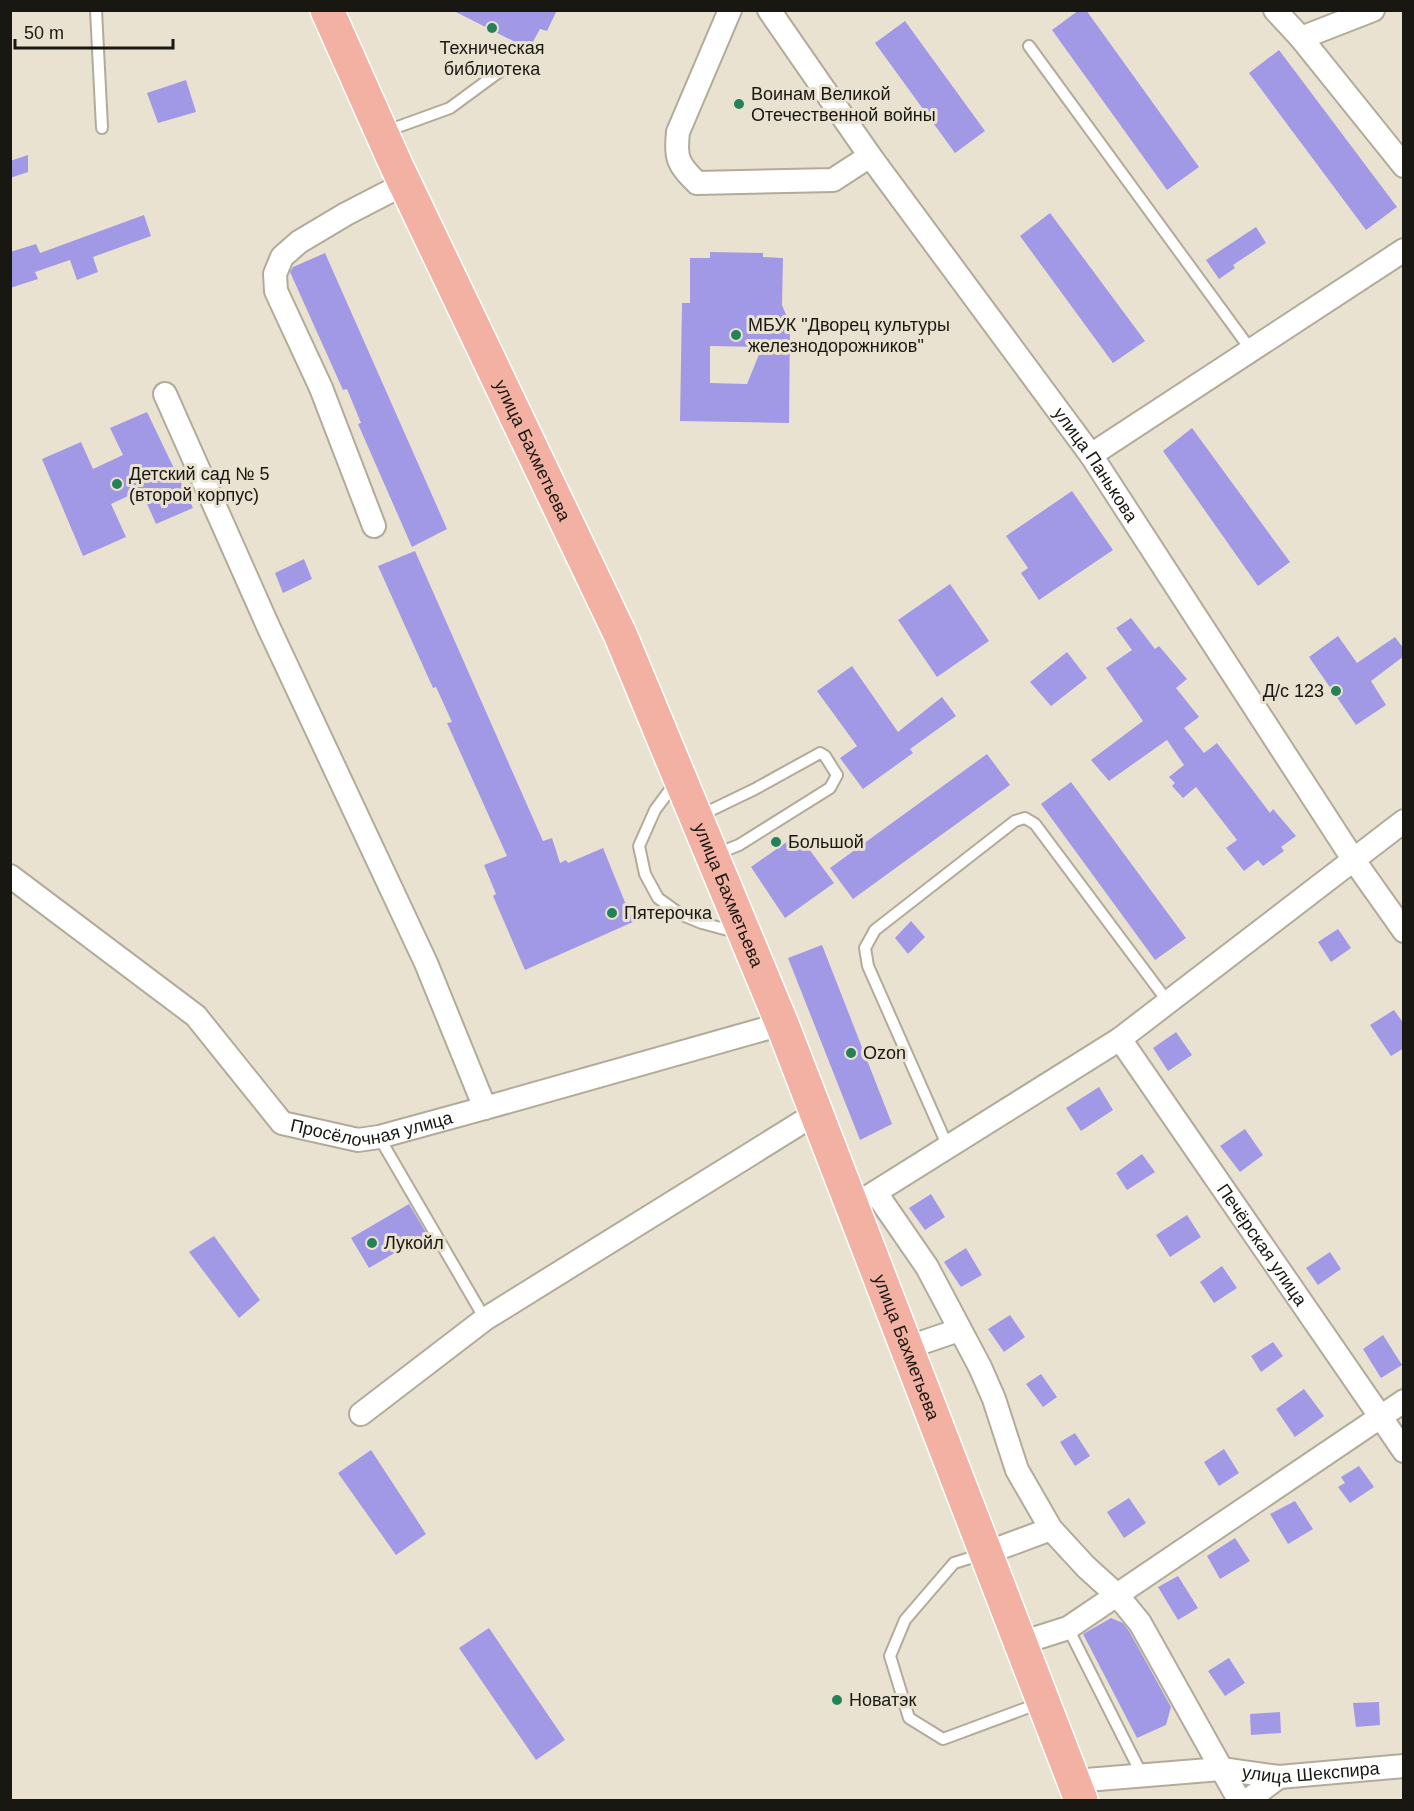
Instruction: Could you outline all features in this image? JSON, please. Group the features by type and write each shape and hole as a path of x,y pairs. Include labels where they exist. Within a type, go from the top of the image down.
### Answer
{"main road":[{"name":"улица Бахметьева","path":"327,10 404,184 620,634 782,1024 815,1114 864,1200 906,1348 1078,1791"}],"street":[{"path":"730,10 678,132 676,153 683,169 697,183 833,180 870,156"},
{"name":"улица Панькова","path":"769,10 870,156 1091,455 1353,859 1404,931"},
{"path":"1275,10 1404,166"},
{"path":"1300,38 1373,10"},
{"path":"374,526 321,388 276,291 275,274 282,257 299,242 404,184"},
{"path":"1091,455 1404,250"},
{"path":"165,394 268,626 426,963 485,1108"},
{"path":"1239,1800 1140,1623 1118,1596 1051,1530 1017,1470 994,1400 980,1367 927,1268 864,1200 1120,1039 1404,821"},
{"name":"Просёлочная улица","path":"10,876 196,1016 282,1123 358,1140 379,1137 485,1108 782,1024"},
{"name":"Печёрская улица","path":"1120,1039 1404,1451"},
{"path":"361,1414 485,1319 815,1114"},
{"path":"906,1348 959,1330"},
{"path":"1021,1643 1068,1628 1404,1401"},
{"path":"986,1554 1051,1530"},
{"name":"улица Шекспира","path":"1078,1791 1142,1775 1221,1769 1280,1777 1404,1766"},
{"path":"1248,1800 1280,1777"}],"lane":[{"path":"96,10 102,128"},
{"path":"1029,46 1251,350"},
{"path":"381,133 450,108 503,69"},
{"path":"696,818 820,753 825,756 837,775 830,788 740,845 712,855"},
{"path":"679,778 655,810 639,846 645,874 658,898 680,914 702,923 745,934"},
{"path":"948,1147 868,966 865,948 875,930 1015,821 1025,818 1035,825 1168,1002"},
{"path":"379,1137 485,1319"},
{"path":"986,1554 954,1563 905,1620 890,1656 909,1718 943,1739 1043,1702"},
{"path":"1068,1628 1142,1775"}],"building":[{"path":"452,10 557,10 547,31 540,29 529,49"},
{"path":"1079,10 1086,10 1199,167 1167,190 1052,30"},
{"path":"905,21 985,131 955,153 875,43"},
{"path":"1279,50 1397,207 1366,230 1249,73"},
{"path":"186,80 196,112 158,123 147,93"},
{"path":"28,155 28,172 10,178 10,161"},
{"path":"1050,213 1145,341 1113,363 1020,236"},
{"path":"144,215 151,236 93,257 98,272 77,280 70,260 35,272 38,279 10,288 10,252 36,244 40,253"},
{"path":"1256,227 1266,243 1233,265 1235,268 1219,279 1206,260"},
{"name":"МБУК \"Дворец культуры железнодорожников\"","path":"710,252 763,253 763,257 783,258 782,305 790,324 789,423 680,421 682,303 690,303 690,258 710,258","holes":["710,346 762,347 747,384 710,383"]},
{"path":"325,253 447,529 412,547 358,424 361,423 347,389 343,390 290,272 293,267"},
{"name":"Детский сад № 5 (второй корпус)","path":"147,412 193,508 156,524 141,490 111,504 126,537 83,556 42,459 81,442 93,469 123,455 110,428"},
{"path":"1192,428 1290,562 1258,586 1163,451"},
{"path":"1072,491 1113,550 1039,600 1021,573 1028,568 1006,536"},
{"path":"415,551 543,841 552,838 560,863 566,860 568,863 603,848 633,922 525,970 493,896 496,894 484,865 507,856 447,723 452,722 436,687 433,688 378,566"},
{"path":"304,559 312,579 283,593 275,573"},
{"path":"950,584 989,641 937,677 898,620"},
{"path":"1131,618 1155,649 1159,646 1187,679 1176,688 1199,717 1184,728 1204,753 1217,743 1270,813 1273,809 1296,836 1281,847 1284,851 1263,866 1258,860 1244,871 1226,848 1237,840 1196,787 1183,798 1172,786 1175,783 1169,777 1184,765 1167,740 1109,781 1091,760 1143,721 1106,668 1132,650 1116,628"},
{"path":"1338,636 1357,663 1395,637 1404,649 1404,656 1371,681 1386,705 1356,725 1309,657"},
{"path":"1067,652 1087,678 1051,706 1030,682"},
{"path":"852,666 898,732 942,697 956,716 910,749 913,753 863,789 840,758 857,746 817,691"},
{"path":"987,754 1010,785 853,899 830,868"},
{"path":"1071,782 1186,938 1155,960 1041,804"},
{"path":"798,834 834,883 785,918 751,867"},
{"path":"911,921 925,937 908,954 895,938"},
{"path":"1338,929 1351,948 1331,962 1318,942"},
{"path":"822,945 892,1124 860,1140 788,958"},
{"path":"1394,1010 1404,1024 1404,1048 1391,1056 1370,1025"},
{"path":"1176,1032 1192,1055 1168,1071 1153,1048"},
{"path":"1099,1087 1113,1110 1081,1131 1066,1108"},
{"path":"1245,1129 1263,1155 1240,1172 1220,1146"},
{"path":"1142,1154 1155,1172 1127,1190 1116,1173"},
{"path":"931,1194 945,1217 925,1230 909,1208"},
{"path":"409,1204 427,1234 369,1268 351,1238"},
{"path":"1187,1215 1201,1237 1170,1257 1156,1235"},
{"path":"214,1236 260,1300 239,1318 189,1252"},
{"path":"966,1248 982,1275 961,1287 944,1262"},
{"path":"1330,1252 1341,1269 1318,1285 1306,1268"},
{"path":"1222,1266 1237,1288 1214,1303 1200,1282"},
{"path":"1010,1315 1025,1337 1004,1352 988,1329"},
{"path":"1383,1335 1402,1365 1381,1378 1363,1349"},
{"path":"1273,1342 1283,1356 1261,1372 1251,1356"},
{"path":"1041,1374 1057,1397 1043,1407 1026,1384"},
{"path":"1304,1389 1324,1416 1295,1437 1276,1409"},
{"path":"1075,1433 1090,1456 1075,1466 1060,1442"},
{"path":"1224,1449 1239,1473 1219,1486 1204,1462"},
{"path":"371,1450 426,1534 396,1555 338,1473"},
{"path":"1359,1466 1374,1487 1350,1503 1338,1487 1345,1483 1341,1477"},
{"path":"1129,1498 1146,1523 1124,1538 1107,1512"},
{"path":"1295,1501 1313,1529 1288,1544 1270,1514"},
{"path":"1235,1538 1250,1561 1220,1579 1207,1556"},
{"path":"1178,1576 1198,1608 1178,1620 1158,1587"},
{"path":"1111,1618 1123,1623 1129,1631 1171,1707 1166,1725 1137,1738 1083,1634"},
{"path":"489,1628 565,1740 536,1760 459,1648"},
{"path":"1229,1658 1245,1683 1225,1696 1208,1671"},
{"path":"1379,1702 1380,1725 1356,1727 1353,1703"},
{"path":"1280,1712 1281,1733 1251,1735 1250,1714"}],"place":[{"name":"Техническая библиотека","path":"492,28"},
{"name":"Воинам Великой Отечественной войны","path":"739,104"},
{"name":"МБУК \"Дворец культуры железнодорожников\"","path":"736,335"},
{"name":"Детский сад № 5 (второй корпус)","path":"117,484"},
{"name":"Д/с 123","path":"1336,691"},
{"name":"Большой","path":"776,842"},
{"name":"Пятерочка","path":"612,913"},
{"name":"Ozon","path":"851,1053"},
{"name":"Лукойл","path":"372,1243"},
{"name":"Новатэк","path":"837,1700"}]}
